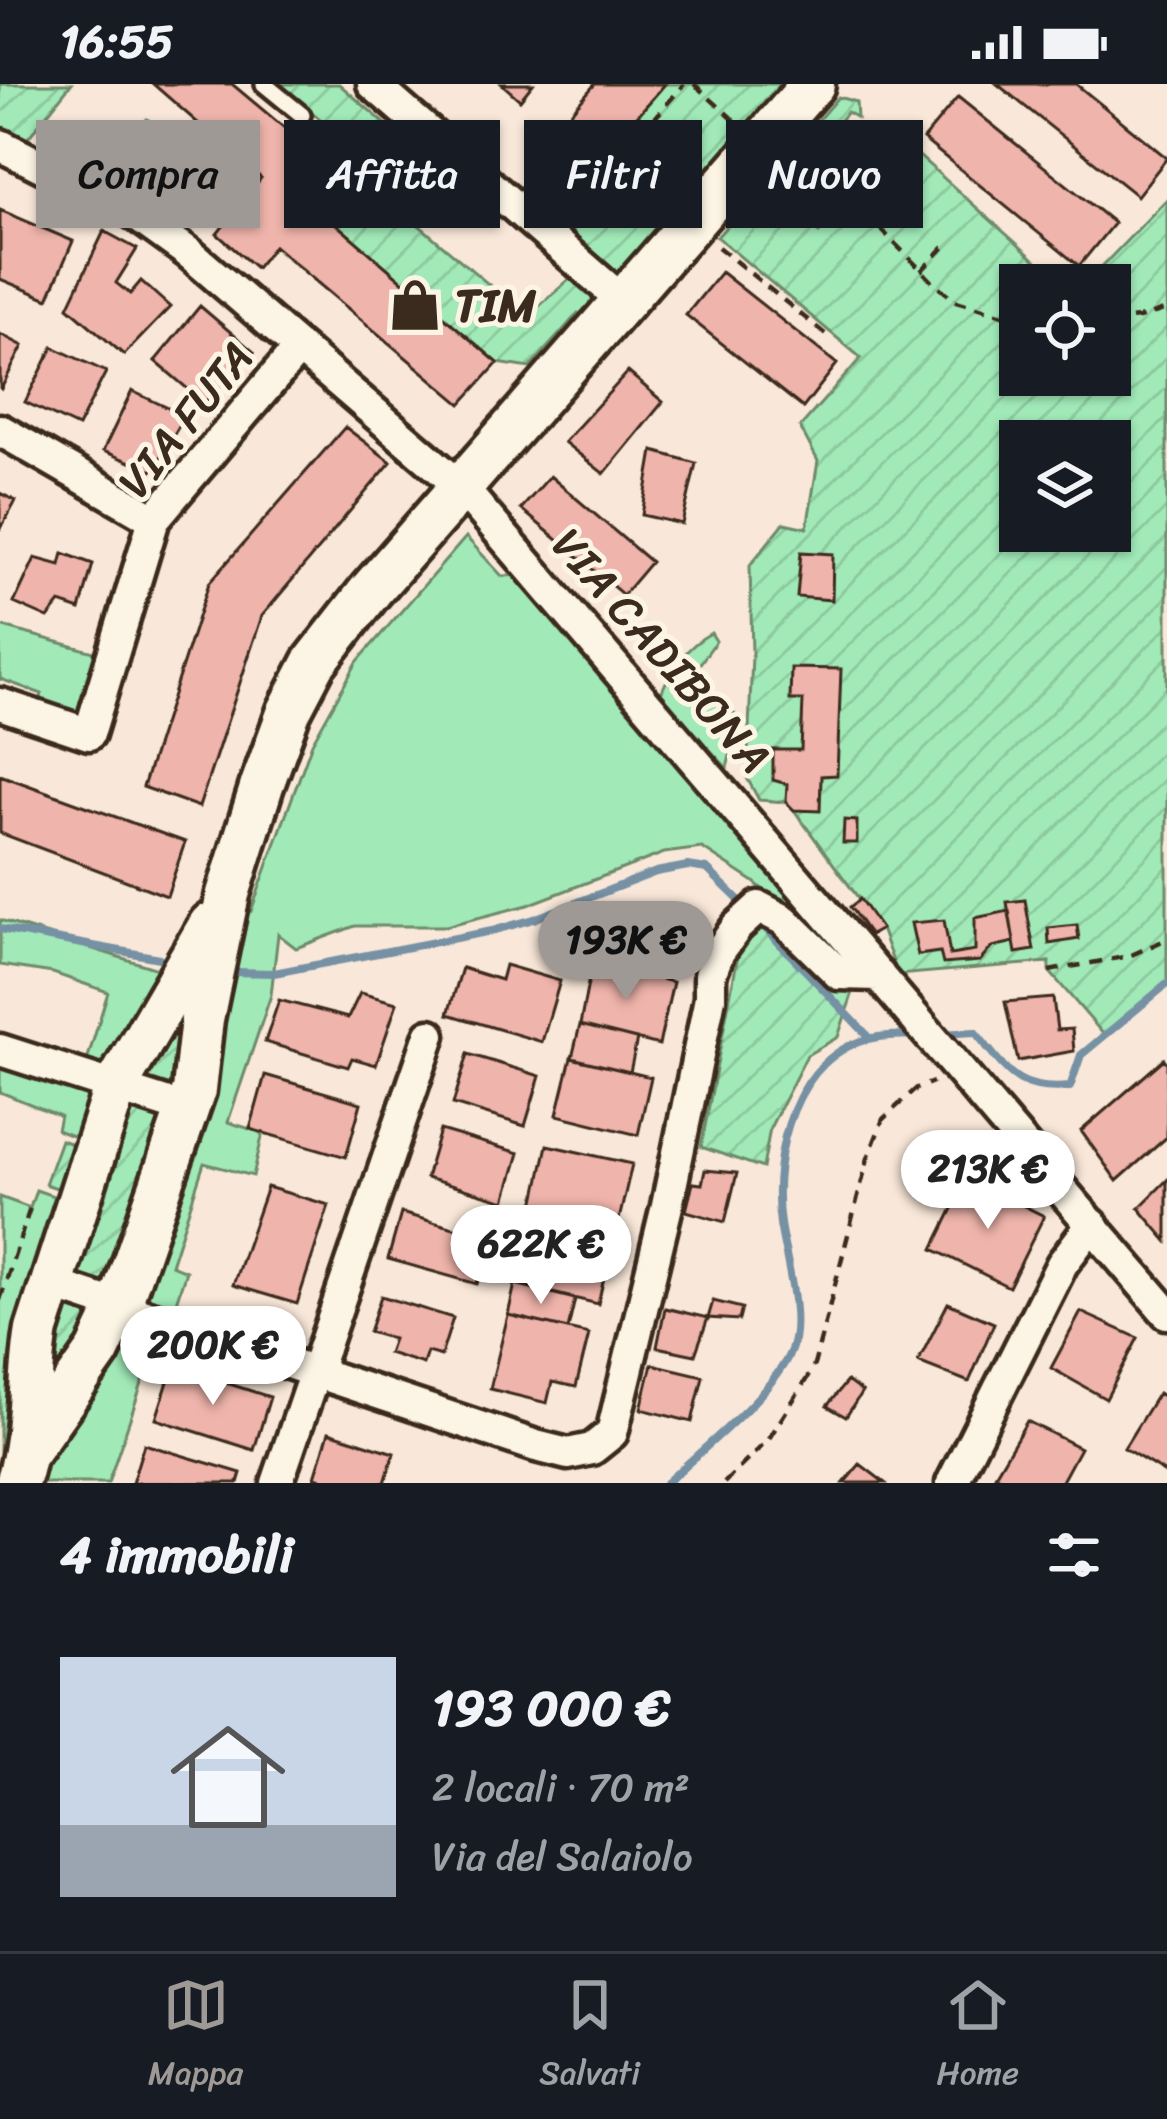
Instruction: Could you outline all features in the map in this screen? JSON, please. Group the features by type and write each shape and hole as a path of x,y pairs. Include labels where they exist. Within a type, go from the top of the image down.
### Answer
{"main road":[{"path":"781,120 813,84"},
{"path":"702,211 726,184"},
{"path":"22,1467 98,1351 119,1307 187,1110 228,895 289,711 314,663 371,590 687,228"},
{"path":"22,1467 31,1364 49,1283 115,1088 228,895"}],"street":[{"path":"373,84 623,301"},
{"name":"VIA CADIBONA","path":"0,145 133,212 189,253 462,488 1167,1313"},
{"name":"VIA FUTA","path":"0,704 89,734 154,519 299,348"},
{"path":"0,430 154,519"},
{"path":"49,1283 536,1446 568,1454 592,1449 612,1433 667,1206 710,998 710,975 719,952 758,907 784,920 839,974 879,975"},
{"path":"277,1483 430,1036"},
{"path":"0,1050 187,1110"},
{"path":"952,1483 1062,1264 1092,1224"}],"lane":[{"path":"265,84 302,116"}],"path":[{"path":"551,238 684,84"},
{"path":"694,84 735,120"},
{"path":"696,228 830,338"},
{"path":"879,228 956,301 999,314"},
{"path":"921,271 944,247"},
{"path":"1131,319 1167,309"},
{"path":"1049,971 1129,956 1167,939"},
{"path":"724,1483 768,1440 813,1369 868,1158 884,1119 917,1088 956,1066"},
{"path":"0,1300 30,1208"}],"green space":[{"path":"0,84 71,84 42,120 36,120 36,128 16,153 0,145"},
{"path":"279,84 339,84 381,120 319,120"},
{"path":"665,84 813,84 782,120 726,120 726,184 702,212 702,120 634,120"},
{"path":"838,97 856,102 857,118 847,112 840,120 818,120"},
{"path":"923,160 1040,264 999,264 999,396 1131,396 1131,264 1104,264 1167,199 1167,984 1104,1035 1049,971 1049,962 898,975 881,929 794,810 786,802 759,800 747,778 750,565 784,523 807,528 818,461 800,427 861,358 717,237 726,227 813,228 819,233 823,228 923,228"},
{"path":"341,228 422,228 527,317 583,267 542,228 688,228 605,324 578,313 530,368 498,363"},
{"path":"466,537 502,576 526,575 846,960 754,882 702,848 664,853 528,905 446,926 355,926 296,948 278,934 271,995 228,1122 263,1133 253,1176 204,1163 171,1265 186,1271 108,1483 0,1483 0,1197 30,1208 36,1190 76,1204 228,894 251,911 312,743 357,662"},
{"path":"0,626 112,657 89,734 36,717 42,694 0,679"},
{"path":"711,633 716,641 694,672 739,719 727,768 660,696 680,660"},
{"path":"228,894 119,1307 27,1452 49,1283"},
{"path":"0,920 180,976 95,1145 57,1130 60,1116 0,1092 0,1050 82,1077 108,992 53,973 0,965"},
{"path":"764,923 852,995 838,1037 807,1055 770,1128 763,1168 701,1147 739,950 749,933"},
{"path":"61,1140 77,1146 63,1190 45,1184"}],"building":[{"path":"153,84 232,84 284,128 284,228 341,228 498,363 461,404 274,246 256,268 217,234 222,228 260,228 260,120 194,120"},
{"path":"502,84 533,84 520,100"},
{"path":"595,84 665,84 634,120 564,120"},
{"path":"997,84 1076,84 1167,158 1137,196"},
{"path":"958,97 1114,223 1077,264 923,139"},
{"path":"0,210 73,241 48,299 0,279"},
{"path":"104,231 137,249 116,283 130,294 141,281 170,307 124,355 68,307"},
{"path":"721,272 837,364 803,408 686,315"},
{"path":"200,306 254,352 204,403 155,361"},
{"path":"0,334 23,346 1,389 0,388"},
{"path":"53,347 106,372 78,427 25,402"},
{"path":"628,372 663,402 604,474 564,442"},
{"path":"132,391 185,416 152,471 103,451"},
{"path":"345,427 391,462 262,616 199,807 143,787 209,583"},
{"path":"653,451 696,463 682,524 642,515"},
{"path":"550,476 651,562 623,595 521,509"},
{"path":"0,493 16,501 0,530"},
{"path":"801,552 833,554 832,600 797,597"},
{"path":"63,553 93,564 80,610 60,603 48,618 14,603 35,558 60,565"},
{"path":"791,668 841,669 837,775 821,776 820,811 794,810 786,802 787,784 773,780 773,750 801,750 803,700 790,700"},
{"path":"0,775 185,842 167,896 0,833"},
{"path":"844,820 857,821 857,843 843,843"},
{"path":"860,899 881,929 870,935 850,907"},
{"path":"1025,900 1034,950 1016,953 1007,902"},
{"path":"1009,911 1014,942 992,947 980,961 943,964 940,952 918,955 911,923 944,920 950,955 975,951 975,918"},
{"path":"1077,925 1079,939 1049,944 1048,928"},
{"path":"592,962 673,982 659,1045 580,1025"},
{"path":"505,965 560,981 542,1042 448,1014 462,968 501,980"},
{"path":"360,993 397,1003 376,1065 352,1058 348,1067 265,1042 279,1000 348,1018"},
{"path":"1053,998 1057,1030 1072,1029 1074,1051 1018,1061 1005,1002"},
{"path":"580,1025 637,1039 630,1072 572,1058"},
{"path":"468,1054 540,1076 525,1126 453,1104"},
{"path":"571,1058 651,1077 638,1135 557,1115"},
{"path":"1164,1059 1167,1137 1117,1181 1081,1131"},
{"path":"265,1075 361,1103 346,1157 250,1129"},
{"path":"440,1130 519,1153 505,1201 426,1178"},
{"path":"547,1145 632,1164 618,1224 534,1205"},
{"path":"705,1170 737,1173 725,1222 686,1211 693,1183 702,1184"},
{"path":"968,1178 1044,1216 1009,1287 933,1249"},
{"path":"1167,1180 1167,1241 1139,1208"},
{"path":"267,1187 329,1205 297,1304 233,1285"},
{"path":"401,1213 490,1238 477,1284 388,1259"},
{"path":"528,1224 612,1242 598,1304 515,1284"},
{"path":"515,1284 575,1299 568,1329 508,1315"},
{"path":"381,1296 453,1318 441,1356 427,1352 423,1364 388,1353 393,1339 369,1332"},
{"path":"713,1301 742,1308 739,1320 708,1318"},
{"path":"948,1303 994,1323 969,1382 918,1362"},
{"path":"665,1308 708,1318 695,1355 657,1347"},
{"path":"1081,1312 1138,1338 1106,1399 1051,1368"},
{"path":"508,1315 589,1334 576,1387 552,1382 547,1403 490,1389"},
{"path":"652,1364 703,1376 692,1422 641,1409"},
{"path":"173,1366 270,1397 254,1450 156,1419"},
{"path":"847,1381 862,1392 846,1417 827,1406"},
{"path":"1158,1393 1167,1399 1167,1474 1124,1448"},
{"path":"1027,1421 1080,1448 1061,1483 1009,1483 995,1475"},
{"path":"329,1432 394,1453 385,1483 335,1483 315,1477"},
{"path":"144,1444 241,1473 238,1483 132,1483"},
{"path":"860,1464 885,1483 844,1483"}],"waterway":[{"path":"234,972 274,973 492,931 656,872 688,866 707,869 745,906"},
{"path":"760,923 870,1038"},
{"path":"0,929 159,958"},
{"path":"940,1034 975,1032 1005,1068 1024,1082 1070,1087 1081,1055 1167,984"},
{"path":"666,1483 753,1403 791,1350 795,1305 780,1224 779,1168 784,1139 807,1085 846,1047 873,1038 919,1035"}],"place":[{"name":"TIM","path":"415,305"}]}
